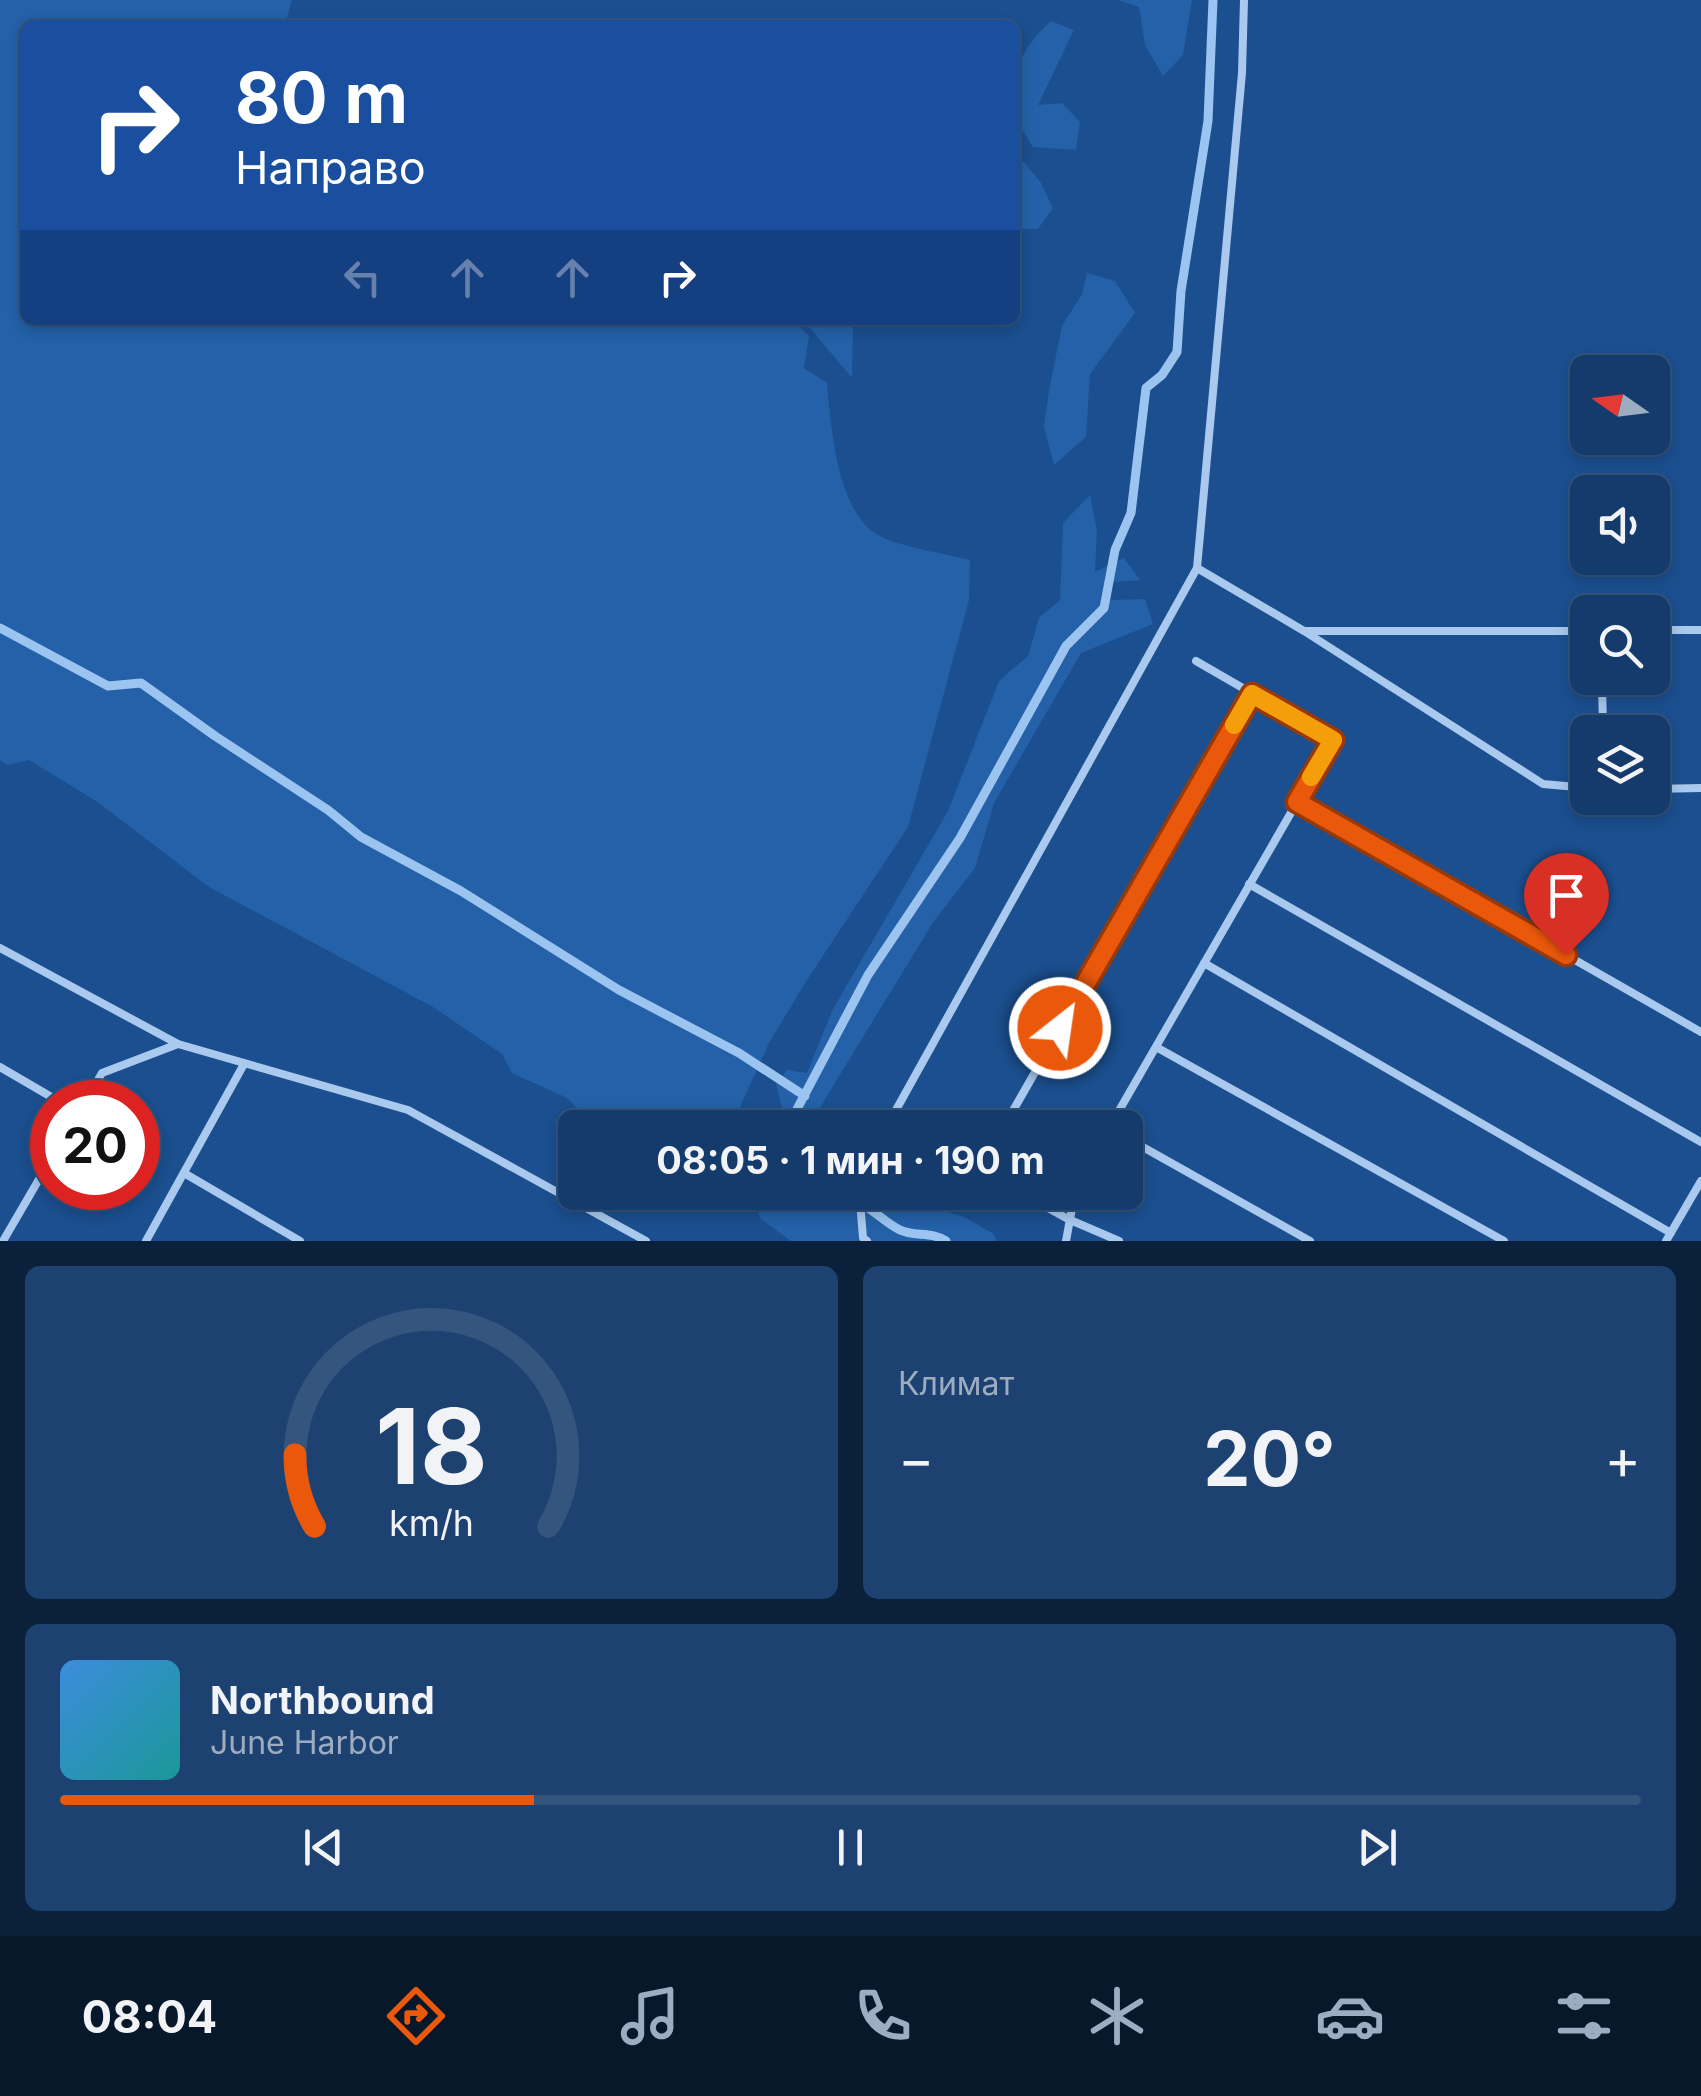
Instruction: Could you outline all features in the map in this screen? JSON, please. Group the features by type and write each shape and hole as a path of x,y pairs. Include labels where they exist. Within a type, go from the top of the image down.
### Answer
{"lane":[{"path":"896,1110 1197,568 1242,73 1244,0"},
{"path":"1197,568 1304,631 1544,784 1570,786"},
{"path":"1670,630 1701,630"},
{"path":"1304,631 1570,631"},
{"path":"1119,1110 1333,740 1196,661"},
{"path":"1013,1110 1252,694"},
{"path":"1670,789 1701,788"},
{"path":"1297,802 1701,1032"},
{"path":"1249,884 1701,1142"},
{"path":"0,948 178,1044 408,1110 646,1241"},
{"path":"1204,963 1669,1237 1701,1181"},
{"path":"98,1080 102,1073 178,1044"},
{"path":"1156,1047 1504,1241"},
{"path":"146,1241 244,1064"},
{"path":"0,1067 30,1084"},
{"path":"1143,1147 1310,1241"},
{"path":"184,1173 300,1241"},
{"path":"3,1241 30,1195"},
{"path":"861,1210 863,1238 867,1241"},
{"path":"1052,1210 1119,1241"},
{"path":"1066,1241 1070,1210"}],"shaded area":[{"path":"0,0 292,0 286,20 20,20 20,325 797,325 809,336 804,368 827,383 839,467 853,507 864,523 878,535 897,543 970,560 969,600 908,827 769,1043 739,1110 579,1110 567,1098 512,1073 502,1054 433,1007 209,887 96,801 29,760 7,765 0,760"},
{"path":"1118,0 1192,0 1183,55 1163,76 1145,45 1139,7"},
{"path":"1051,21 1074,30 1038,105 1062,103 1080,122 1076,150 1033,147 1020,125 1020,61"},
{"path":"1024,162 1041,183 1053,208 1038,229 1020,229 1020,163"},
{"path":"1087,273 1115,281 1135,313 1090,374 1086,437 1054,465 1044,427 1049,390 1062,326 1082,294"},
{"path":"804,325 853,325 852,378"},
{"path":"1090,495 1097,530 1095,572 1124,558 1140,580 1110,582 1111,600 1145,599 1153,624 1081,653 994,803 975,868 934,921 818,1110 781,1110 776,1084 787,1070 807,1073 833,1009 948,811 999,681 1028,656 1039,618 1060,600 1063,523"},
{"path":"757,1210 942,1210 994,1234 996,1241 791,1241 761,1219"}],"waterway":[{"path":"797,1110 868,975 960,838 1066,646 1104,608 1115,550 1131,513 1146,388 1162,375 1177,352 1181,291 1208,121 1213,0"},
{"path":"0,628 108,686 141,683 328,810 361,837 461,891 619,990 739,1053 805,1096"},
{"path":"871,1210 900,1230 946,1241"}],"slow traffic":[{"path":"1234,725 1252,694 1333,740 1311,777"}],"route":[{"path":"1060,1028 1252,694 1333,740 1297,802 1566,955"}]}
